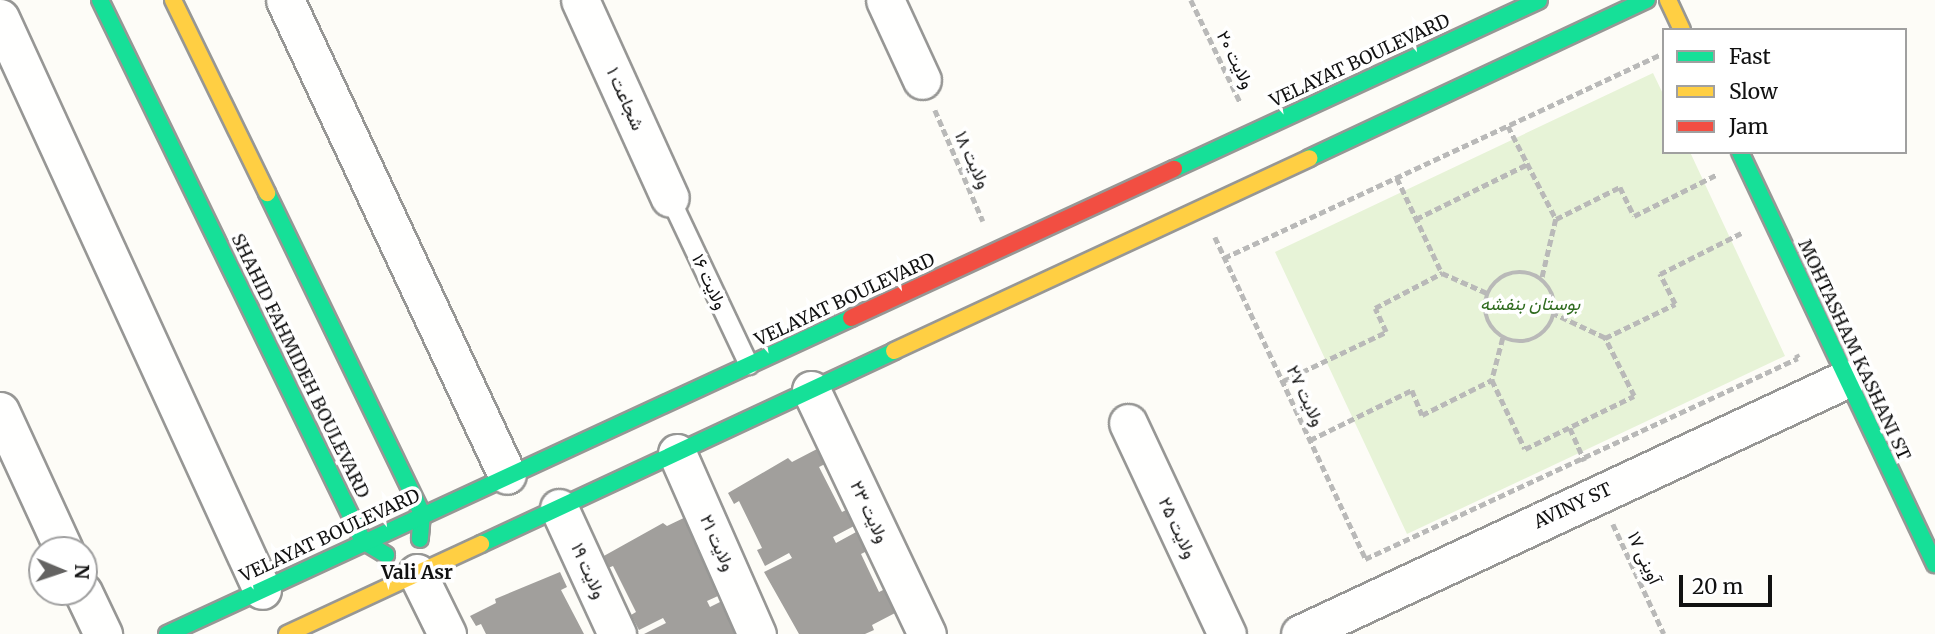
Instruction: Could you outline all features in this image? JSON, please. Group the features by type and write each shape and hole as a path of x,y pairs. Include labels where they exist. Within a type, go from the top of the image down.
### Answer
{"street":[{"name":"SHAHID FAHMIDEH BOULEVARD","path":"100,0 363,541"},
{"path":"173,0 422,514 417,573 447,634"},
{"path":"285,0 507,475"},
{"name":"شجاعت ۱","path":"580,0 670,198"},
{"path":"885,0 922,80"},
{"name":"VELAYAT BOULEVARD","path":"167,634 363,541 1539,0"},
{"path":"298,632 417,573 1647,0"},
{"path":"1668,0 1681,28"},
{"path":"0,18 262,590"},
{"name":"MOHTASHAM KASHANI ST","path":"1741,154 1935,564"},
{"name":"AVINY ST","path":"1300,634 1846,379"},
{"name":"ولایت ۲۳","path":"811,390 921,632"},
{"path":"0,411 58,536"},
{"name":"ولایت ۲۵","path":"1128,423 1227,634"},
{"name":"ولایت ۲۱","path":"677,453 757,634"},
{"name":"ولایت ۱۹","path":"559,508 617,634"},
{"path":"363,541 417,573"},
{"path":"90,606 103,634"}],"lane":[{"name":"ولایت ۱۶","path":"670,198 749,365"}],"path":[{"name":"ولایت ۲۰","path":"1191,0 1254,131"},
{"path":"1224,258 1662,54"},
{"name":"ولایت ۱۸","path":"922,80 996,251"},
{"path":"1508,126 1556,219 1542,278"},
{"path":"1416,219 1528,164"},
{"path":"1711,164 1721,186"},
{"path":"1556,219 1620,187 1634,216 1716,175"},
{"path":"1396,178 1442,273 1487,293"},
{"name":"ولایت ۲۷","path":"1202,208 1382,595"},
{"path":"1737,221 1748,245"},
{"path":"1605,338 1675,304 1660,274 1742,232"},
{"path":"1530,272 1542,278 1550,289 1554,314 1540,335 1529,341 1503,338 1486,319 1487,293 1504,275 1530,272"},
{"path":"1283,381 1386,332 1375,308 1442,273"},
{"path":"1503,338 1492,380 1525,449 1634,396 1605,338 1554,314"},
{"path":"1365,558 1798,358 1792,345"},
{"path":"1310,440 1412,390 1422,415 1492,380"},
{"name":"آوینی ۱۷","path":"1599,494 1664,634"}],"green space":[{"name":"بوستان بنفشه","path":"1653,73 1662,92 1662,154 1691,154 1785,356 1407,534 1275,252"}],"building":[{"path":"817,449 825,464 819,467 842,512 846,510 854,526 833,537 836,543 858,531 867,551 861,554 879,592 885,589 897,612 872,625 874,630 865,634 799,634 764,572 792,558 789,553 765,566 757,550 762,548 739,501 734,504 728,493 788,458 792,462"},
{"path":"692,514 729,591 707,601 710,607 732,596 742,634 644,634 666,623 663,618 639,630 631,615 636,612 613,566 608,568 602,557 663,523 667,526"},
{"path":"560,572 567,587 561,590 584,634 486,634 481,624 476,626 470,616 496,603 495,599"}],"traffic: fast":[{"path":"100,0 363,541 386,555"},
{"path":"1174,169 1539,0"},
{"path":"1309,158 1647,0"},
{"path":"1741,154 1935,564"},
{"path":"267,193 422,514 420,539"},
{"path":"167,634 851,318"},
{"path":"481,544 894,351"}],"traffic: slow":[{"path":"173,0 267,193"},
{"path":"1668,0 1681,28"},
{"path":"894,351 1309,158"},
{"path":"287,634 481,544"}],"traffic: jam":[{"path":"851,318 1174,169"}],"district":[{"name":"Vali Asr","path":"417,573"}]}
